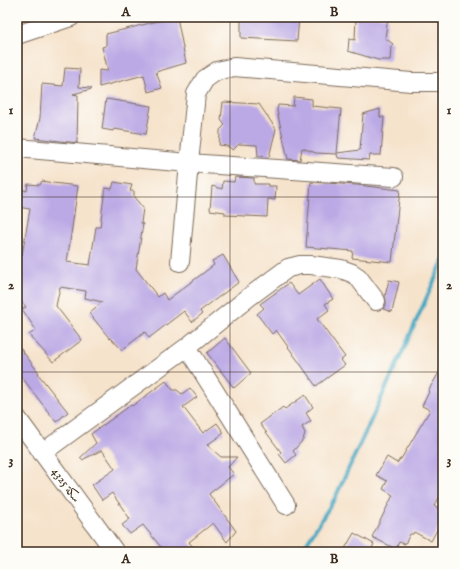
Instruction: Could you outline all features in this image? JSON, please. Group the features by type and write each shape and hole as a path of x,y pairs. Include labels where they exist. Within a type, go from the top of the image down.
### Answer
{"street":[{"path":"17,34 71,17"},
{"path":"180,262 188,163 196,94 205,79 217,71 234,67 411,82 443,81"},
{"path":"17,148 188,163 394,177"},
{"path":"42,453 188,347 249,297 288,268 300,265 311,265 341,269 352,273 358,277 376,301"},
{"path":"188,347 286,505"},
{"name":"سكة 4325","path":"17,418 113,551"}],"building":[{"path":"177,17 186,63 156,72 162,88 148,92 144,75 99,87 99,70 108,71 102,47 106,46 106,34"},
{"path":"243,17 299,17 297,41 241,38 241,22"},
{"path":"356,17 388,17 385,38 393,44 391,47 390,60 378,60 348,51 349,39 355,40"},
{"path":"65,68 80,69 79,87 92,89 73,94 78,95 77,143 35,138 40,118 42,84 63,86"},
{"path":"294,97 312,99 312,106 341,109 337,153 360,150 363,114 380,109 380,117 384,117 381,155 370,155 369,160 338,158 337,154 316,153 302,148 300,160 288,159 277,111 278,105 293,106"},
{"path":"106,99 151,106 146,134 114,129 113,131 102,129"},
{"path":"223,102 259,104 276,129 269,157 258,156 257,145 239,144 233,150 227,146 219,145 220,130 225,125 221,120"},
{"path":"235,177 254,178 254,184 268,184 268,186 276,186 275,200 268,199 267,217 225,215 225,212 210,210 212,186 222,189 223,181 234,182"},
{"path":"42,181 78,186 67,262 90,265 96,227 100,227 105,188 112,189 114,182 132,185 130,191 134,191 134,197 143,208 141,223 143,224 136,269 158,297 163,293 167,300 214,265 212,261 223,255 239,282 200,311 202,314 192,322 184,311 149,338 145,332 122,350 111,338 110,339 89,313 102,302 85,298 86,291 60,287 56,306 82,340 53,362 29,335 36,330 22,309 26,307 17,296 17,254 22,255 30,209 17,207 20,189 27,191 28,184 40,185"},
{"path":"311,182 400,190 392,262 352,258 353,251 306,247"},
{"path":"320,279 333,299 325,304 329,310 317,319 345,357 341,360 345,365 316,386 276,330 272,334 257,314 264,308 260,304 289,283 298,295"},
{"path":"389,280 399,282 392,312 383,309 386,305 385,296"},
{"path":"225,338 251,373 234,388 207,353"},
{"path":"17,344 68,412 56,422 17,371"},
{"path":"443,366 443,491 434,506 443,511 443,519 431,541 414,532 413,534 410,534 405,544 399,542 396,549 372,537 393,495 383,489 387,481 376,475 387,457 397,463 401,459 430,410 422,406 429,392 428,391"},
{"path":"166,381 173,390 177,390 182,394 190,388 197,397 183,407 203,433 217,423 224,433 207,445 221,457 237,457 228,467 234,474 209,494 236,531 227,542 213,523 189,542 197,552 165,552 143,525 130,534 122,525 130,519 112,493 102,500 92,485 115,469 102,450 82,460 80,458 96,443 91,434"},
{"path":"305,395 313,407 306,413 311,421 302,427 305,433 303,440 293,451 296,455 286,463 279,454 281,452 260,424 283,407 285,409"},
{"path":"354,533 374,544 370,552 343,552"}],"waterway":[{"path":"301,552 335,498 443,261"}]}
